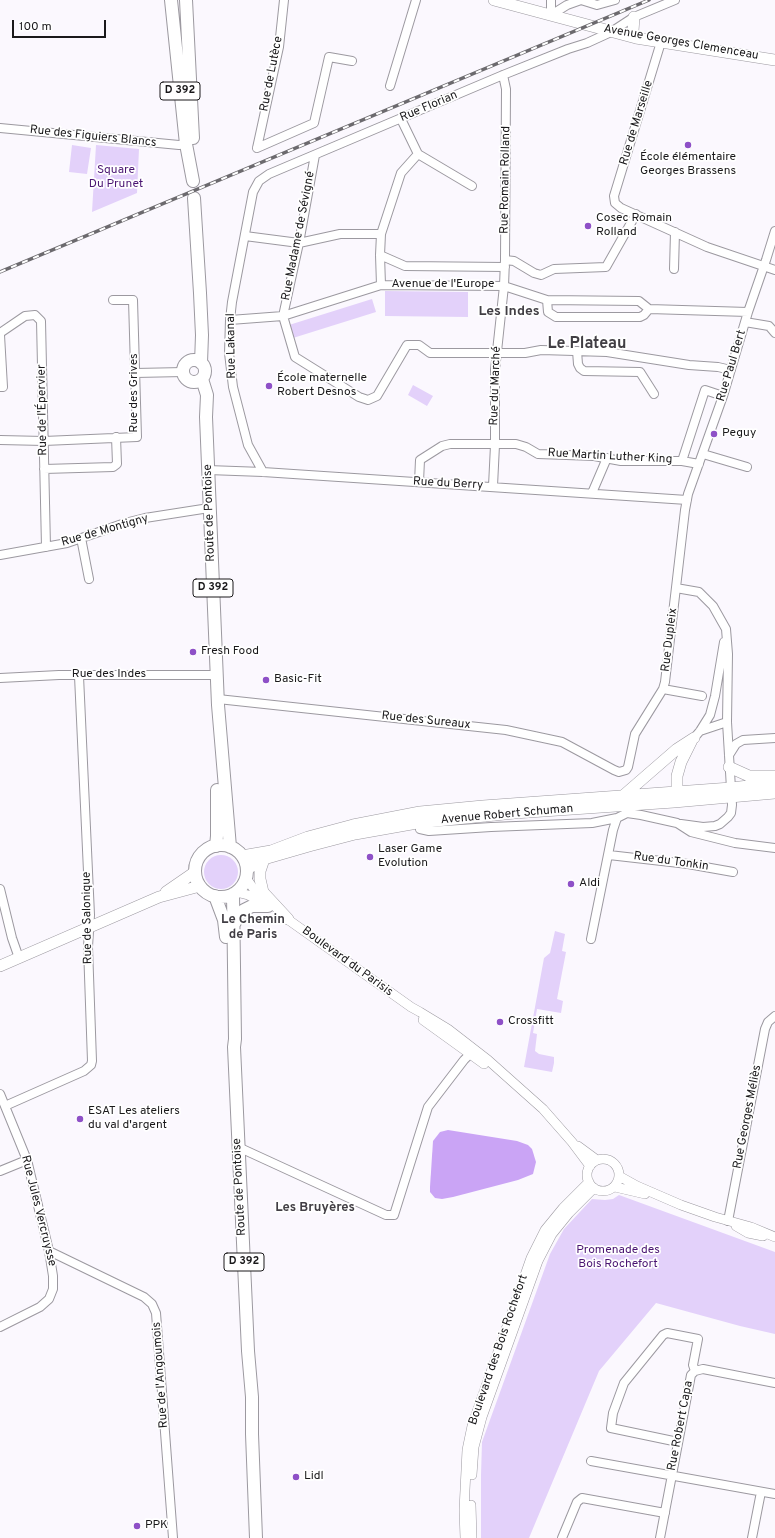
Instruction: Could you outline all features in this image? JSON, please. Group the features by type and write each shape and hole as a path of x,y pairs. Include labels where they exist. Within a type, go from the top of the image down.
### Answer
{"main road":[{"path":"162,0 172,17"},
{"name":"D 392","path":"171,0 186,144 193,181 193,140 186,6"},
{"path":"181,0 186,6"},
{"name":"Avenue Georges Clemenceau","path":"494,0 636,38 775,60"},
{"path":"634,17 633,32 636,38"},
{"path":"194,198 202,336 196,362"},
{"path":"196,362 206,371 198,381 187,379 184,372 187,363 196,362"},
{"name":"Route de Pontoise","path":"198,381 207,395 206,417 209,508 218,702 216,846"},
{"name":"Route de Pontoise","path":"218,702 230,847"},
{"path":"686,801 677,791 678,768 697,734"},
{"path":"624,795 677,749 697,734"},
{"path":"730,767 773,786"},
{"name":"Avenue Robert Schuman","path":"246,874 255,863 355,834 514,813 686,801 773,786"},
{"name":"Avenue Robert Schuman","path":"242,856 271,851 308,837 352,825 436,810 677,791 732,792"},
{"path":"419,826 423,816 436,810"},
{"path":"514,813 622,816"},
{"path":"216,846 230,847 242,856 246,874 240,888 234,893 227,896 216,896 210,894 200,886 195,872 199,857 204,852 216,846"},
{"path":"264,860 260,871 263,892 288,919"},
{"path":"159,897 195,872"},
{"path":"0,966 159,897 200,886"},
{"name":"Route de Pontoise","path":"234,893 233,926 236,1039 234,1047"},
{"name":"Route de Pontoise","path":"216,896 222,912 226,930 232,1039 234,1047 248,1351 252,1397 256,1538"},
{"path":"233,926 241,912 247,908 266,904"}],"street":[{"name":"Rue de Lutèce","path":"284,0 280,47 257,148 314,123 329,57 352,62"},
{"path":"390,86 416,0"},
{"path":"551,0 552,15 567,5 581,0 597,5 615,0"},
{"name":"Rue Florian","path":"253,192 259,181 269,174 503,75 587,43 611,32 634,17 675,0"},
{"name":"Rue de Marseille","path":"636,214 618,206 615,203 614,196 661,42"},
{"name":"Rue Romain Rolland","path":"503,75 506,89 504,286"},
{"path":"401,119 418,154 472,186"},
{"name":"Rue des Figuiers Blancs","path":"0,128 179,145 186,144"},
{"path":"381,285 381,234 401,173 418,154"},
{"name":"Rue Madame de Sévigné","path":"283,316 299,243 315,155"},
{"name":"Rue Lakanal","path":"253,192 230,320 229,353 232,387 248,445 263,472"},
{"path":"380,255 405,266 514,262 534,273 541,275 554,269 606,267 636,214 707,247 775,270"},
{"name":"Rue Paul Bert","path":"687,500 723,396 748,312 775,231"},
{"path":"674,269 675,232"},
{"path":"245,236 299,243 340,234 381,234"},
{"name":"Avenue de l'Europe","path":"230,320 283,316 381,285 504,286 547,300"},
{"name":"Rue du Marché","path":"493,486 495,445 494,370 504,286"},
{"name":"Rue des Grives","path":"0,440 44,441 137,437 133,300 113,300"},
{"path":"649,309 640,317 556,317 548,312 547,300 639,301 649,309 748,312"},
{"name":"Rue de l'Épervier","path":"0,334 25,316 35,315 41,321 46,547"},
{"path":"283,316 295,357 358,397 368,400 376,396 407,345 419,344 430,353 531,353 538,350 607,352 731,370"},
{"path":"745,322 769,326 775,333"},
{"path":"0,334 2,387"},
{"path":"577,351 578,364 584,371 640,372 654,394"},
{"path":"135,373 184,372"},
{"name":"Rue Martin Luther King","path":"682,461 705,390 723,396"},
{"path":"44,469 113,467 117,464 116,437"},
{"path":"419,482 420,460 442,446 450,444 495,445"},
{"name":"Rue Martin Luther King","path":"495,445 526,446 538,454 594,456 622,461 682,461 699,464"},
{"path":"703,454 747,467"},
{"path":"592,493 607,458"},
{"name":"Rue du Berry","path":"208,470 493,486 687,500"},
{"name":"Rue Dupleix","path":"626,770 628,767 635,734 663,689 665,682 687,500"},
{"name":"Rue de Montigny","path":"0,555 67,543 125,522 209,508"},
{"path":"81,538 89,579"},
{"path":"419,826 429,831 491,827 592,824 622,816 641,815 677,823 709,827 725,821 731,813 732,792 727,722 728,654 726,629 713,606 699,592 676,588"},
{"path":"697,734 710,715 715,696 726,629"},
{"name":"Rue des Indes","path":"0,678 217,675"},
{"name":"Rue de Salonique","path":"5,1106 84,1071 90,1066 92,1061 88,928 90,915 79,676"},
{"path":"663,689 702,696"},
{"name":"Rue des Sureaux","path":"218,702 506,730 562,742 614,770 619,772 626,770"},
{"path":"697,734 727,722"},
{"path":"729,755 736,744 743,740 775,738"},
{"path":"591,939 613,830 622,816"},
{"path":"677,823 691,832 711,838 735,843 775,848"},
{"name":"Rue du Tonkin","path":"609,855 688,864 733,872"},
{"name":"Boulevard du Parisis","path":"246,874 266,904"},
{"path":"0,889 12,938 20,958"},
{"name":"Boulevard du Parisis","path":"234,893 242,893 266,904 410,1007 448,1029 472,1051 522,1090 543,1109 572,1142 590,1166"},
{"name":"Rue Georges Méliès","path":"728,1221 765,1029 768,1022 775,1016"},
{"path":"238,1147 386,1215 394,1215 428,1107 472,1051"},
{"name":"Rue Jules Vercruysse","path":"0,1094 27,1160 49,1251 53,1276 52,1289 49,1299 31,1313 0,1326"},
{"name":"Boulevard du Parisis","path":"572,1142 597,1160"},
{"path":"0,1171 27,1160"},
{"path":"615,1187 619,1176 617,1167 614,1164 606,1160 597,1160 590,1166 587,1175 591,1185 604,1191 615,1187 681,1205 750,1227 775,1238"},
{"path":"619,1176 637,1186 681,1205"},
{"name":"Boulevard des Bois Rochefort","path":"465,1538 464,1510 467,1450 472,1426 531,1258 545,1230 563,1208 591,1185"},
{"name":"Boulevard des Bois Rochefort","path":"472,1538 471,1498 474,1447 482,1417 538,1261 552,1234 591,1185"},
{"name":"Rue de l'Angoumois","path":"49,1251 144,1297 152,1304 156,1313 173,1538"},
{"path":"678,1442 611,1428 613,1413 624,1383 662,1335 667,1333 698,1339 694,1368"},
{"name":"Rue Robert Capa","path":"660,1538 691,1375 694,1368 775,1383"},
{"path":"591,1461 775,1494"},
{"path":"752,1538 761,1492"},
{"path":"562,1538 577,1502 582,1498 665,1513"}],"green space":[{"path":"72,145 91,148 87,174 69,172"},
{"name":"Square Du Prunet","path":"96,145 139,149 137,193 92,212"},
{"path":"385,291 468,292 468,317 385,316"},
{"path":"372,299 376,312 293,338 289,325"},
{"path":"413,385 433,396 427,406 408,395"},
{"path":"218,855 224,855 228,856 235,862 238,872 237,879 231,886 224,889 218,889 214,888 207,882 204,875 204,869 205,865 211,858"},
{"path":"555,931 565,934 562,951 566,952 557,999 563,1001 561,1013 537,1009 533,1033 537,1034 535,1051 539,1054 554,1057 552,1072 524,1067 544,958 550,953"},
{"name":"Promenade des Bois Rochefort","path":"619,1195 775,1252 775,1334 656,1303 599,1371 529,1538 481,1538 482,1442 550,1254 564,1229 592,1199 613,1199"}],"shaded area":[{"path":"448,1130 517,1141 528,1145 532,1149 536,1162 533,1174 518,1180 453,1197 442,1199 435,1198 430,1192 433,1141 440,1132"}],"railway":[{"path":"0,272 649,0"}],"place":[{"name":"École élémentaire Georges Brassens","path":"688,145"},
{"name":"Cosec Romain Rolland","path":"588,226"},
{"name":"École maternelle Robert Desnos","path":"269,386"},
{"name":"Peguy","path":"714,434"},
{"name":"Fresh Food","path":"193,652"},
{"name":"Basic-Fit","path":"266,680"},
{"name":"Laser Game Evolution","path":"370,857"},
{"name":"Aldi","path":"571,884"},
{"name":"Crossfitt","path":"500,1022"},
{"name":"ESAT Les ateliers du val d'argent","path":"80,1119"},
{"name":"Lidl","path":"296,1477"},
{"name":"PPK","path":"137,1526"}],"district":[{"name":"Les Indes","path":"509,312"},
{"name":"Le Plateau","path":"587,345"},
{"name":"Le Chemin de Paris","path":"253,928"},
{"name":"Les Bruyères","path":"315,1208"}]}
